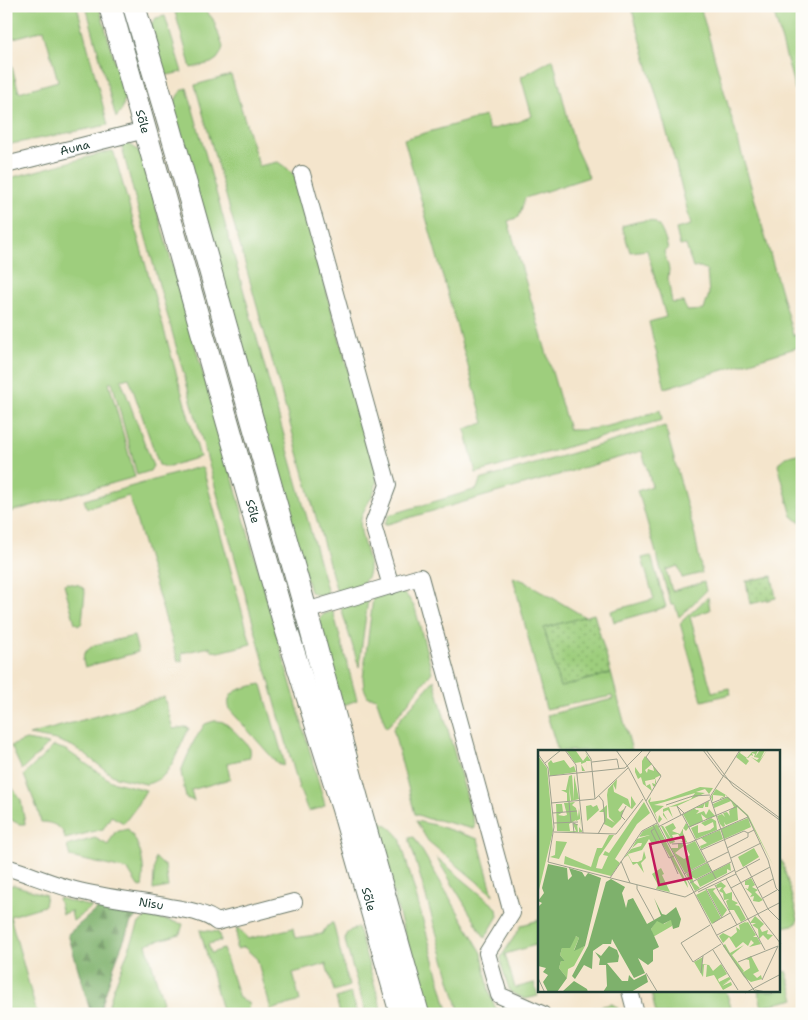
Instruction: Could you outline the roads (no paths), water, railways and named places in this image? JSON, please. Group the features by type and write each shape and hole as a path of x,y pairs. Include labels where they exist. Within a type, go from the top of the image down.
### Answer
{"main road":[{"name":"Sõle","path":"110,6 281,612 343,809 400,1014"},
{"name":"Sõle","path":"134,6 169,124 418,1014"},
{"path":"145,130 169,124"}],"street":[{"name":"Auna","path":"6,165 145,130"},
{"path":"302,174 388,485 373,525 391,586"},
{"path":"306,611 420,577 512,913 487,953 499,995 542,1014"},
{"name":"Nisu","path":"6,867 76,890 184,910 211,917 217,922 294,902"},
{"path":"630,992 636,1014"}]}
